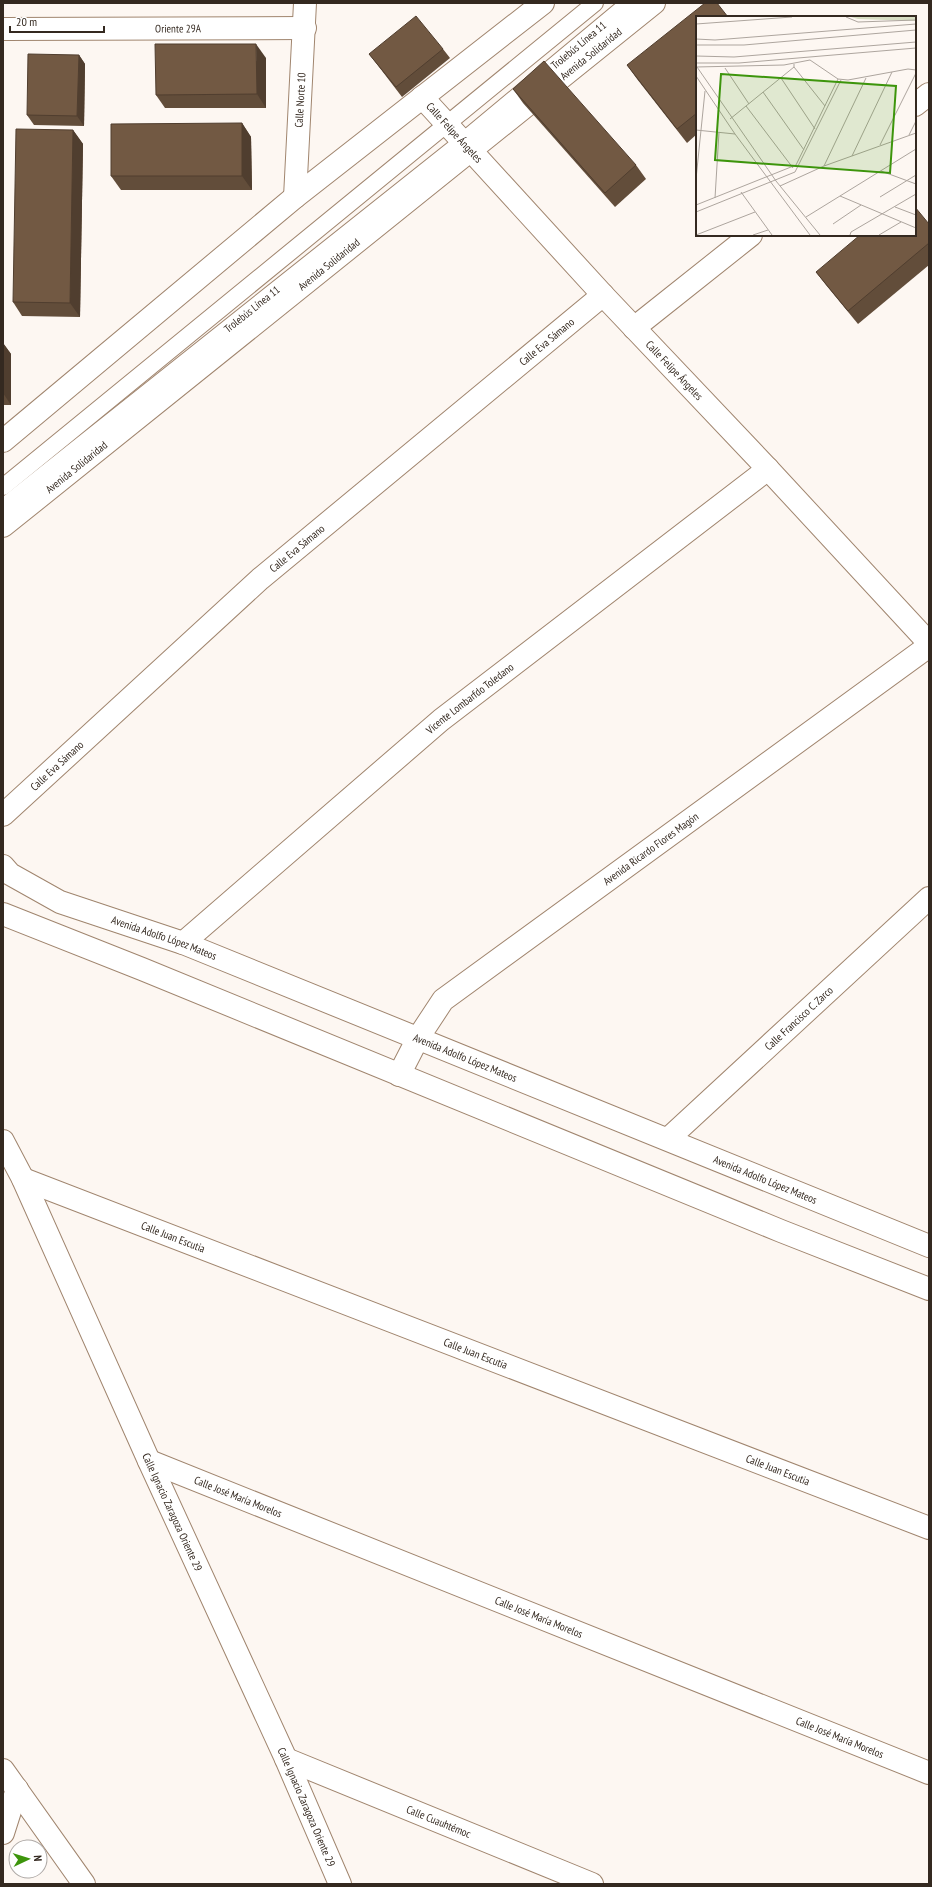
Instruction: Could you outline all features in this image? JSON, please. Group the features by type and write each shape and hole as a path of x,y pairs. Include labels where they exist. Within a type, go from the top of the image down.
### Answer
{"street":[{"name":"Calle Norte 10","path":"295,197 305,28 305,3"},
{"path":"3,441 295,197 422,96 543,3"},
{"name":"Avenida Solidaridad","path":"3,526 467,146 654,3"},
{"name":"Oriente 29A","path":"3,29 305,28"},
{"path":"916,104 929,94"},
{"name":"Calle Felipe Ángeles","path":"422,96 603,295 768,469 929,645"},
{"path":"634,328 750,236"},
{"name":"Calle Eva Sámano","path":"3,815 260,578 603,295"},
{"name":"Vicente Lombarfdo Toledano","path":"183,943 441,720 768,469"},
{"name":"Avenida Ricardo Flores Magón","path":"399,1075 418,1038 444,1000 929,645"},
{"name":"Avenida Adolfo López Mateos","path":"3,866 10,874 60,902 183,943 929,1246"},
{"name":"Calle Francisco C. Zarco","path":"668,1139 929,898"},
{"path":"3,914 780,1231 929,1289"},
{"name":"Calle Ignacio Zaragoza Oriente 29","path":"3,1141 23,1179 149,1462 286,1759 340,1884"},
{"name":"Calle Juan Escutia","path":"23,1179 929,1528"},
{"name":"Calle José María Morelos","path":"149,1462 929,1773"},
{"name":"Calle Cuauhtémoc","path":"286,1759 592,1884"},
{"path":"3,1770 84,1884"},
{"path":"3,1832 17,1789"}],"lane":[{"name":"Trolebús Línea 11","path":"3,487 595,3"},
{"name":"Trolebús Línea 11","path":"3,507 467,146 629,3"}],"building":[{"path":"705,3 717,3 727,16 696,16 696,114 677,129 627,65"},
{"path":"416,16 443,49 396,87 369,54"},
{"path":"155,44 256,44 257,94 156,95"},
{"path":"28,54 79,55 77,116 27,115"},
{"path":"544,61 636,165 605,193 513,89"},
{"path":"242,123 242,176 111,176 111,124"},
{"path":"16,129 73,130 70,303 13,302"},
{"path":"916,208 929,224 929,243 848,311 816,272 859,236 916,236"}]}
